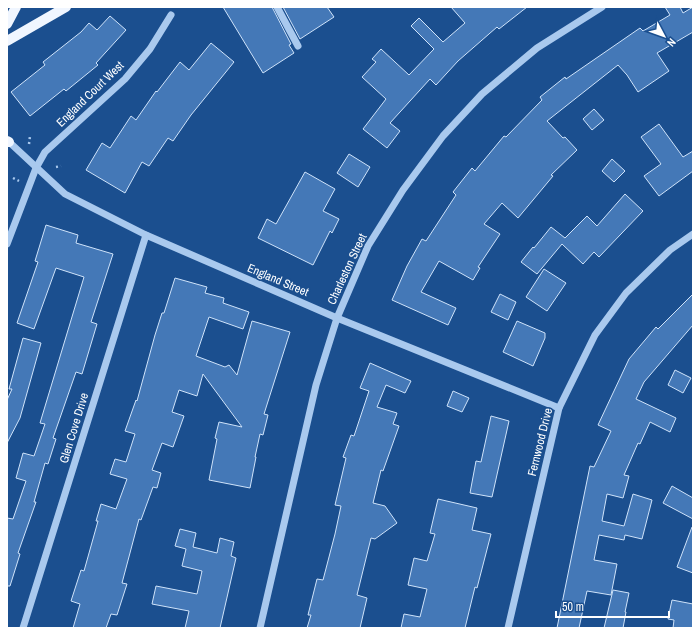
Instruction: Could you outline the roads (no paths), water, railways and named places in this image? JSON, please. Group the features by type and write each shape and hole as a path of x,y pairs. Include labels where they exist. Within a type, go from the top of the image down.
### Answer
{"main road":[{"path":"7,24 16,7"},
{"path":"7,41 66,7"}],"street":[{"path":"277,7 298,46"},
{"name":"Charleston Street","path":"260,628 316,384 337,318 368,246 403,190 444,136 482,94 537,48 602,7"},
{"name":"England Court West","path":"7,244 36,168 45,152 125,79 150,49 171,15"},
{"name":"England Street","path":"8,141 65,194 146,235 337,318 559,408"},
{"name":"Fernwood Drive","path":"508,628 559,408 595,335 626,294 670,250 693,234"},
{"name":"Glen Cove Drive","path":"23,628 146,235"}]}
